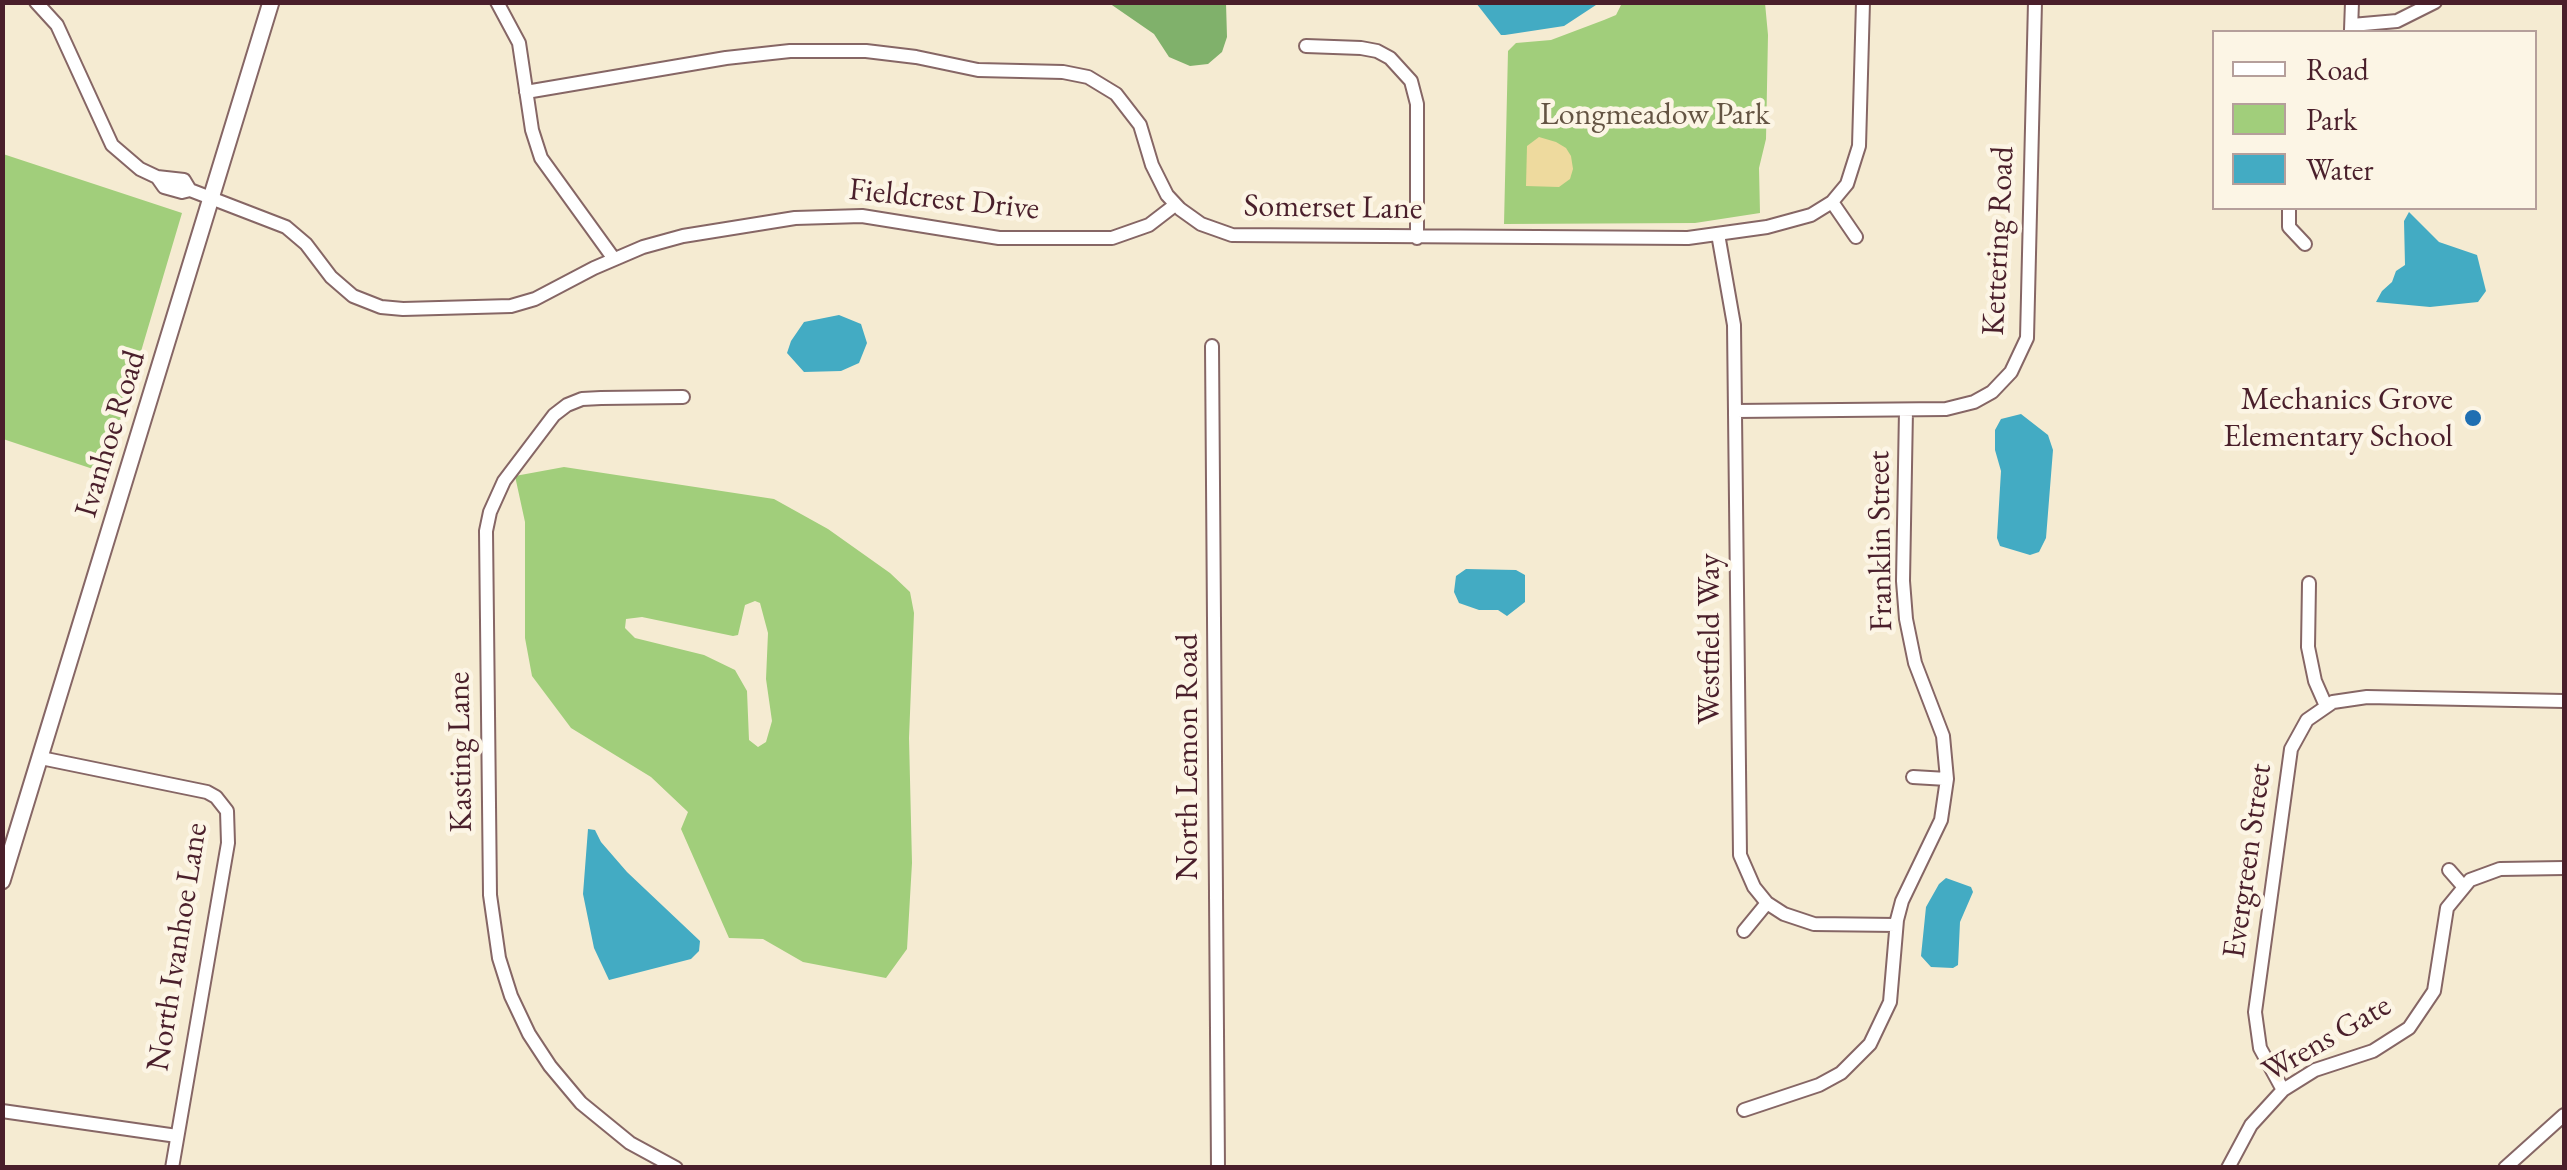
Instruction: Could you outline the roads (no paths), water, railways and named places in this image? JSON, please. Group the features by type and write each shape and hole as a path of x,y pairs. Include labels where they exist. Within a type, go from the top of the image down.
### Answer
{"main road":[{"name":"Ivanhoe Road","path":"2,880 271,2"}],"street":[{"name":"Fieldcrest Drive","path":"36,2 57,25 112,146 140,170 157,177 164,187 190,190 286,227 353,296 392,308 512,306 535,300 614,259 683,236 820,215 862,216 999,238 1112,238 1149,226 1175,205"},
{"path":"497,2 519,43 532,130 542,158 614,259"},
{"path":"1856,237 1832,202 1848,184 1858,158 1863,2"},
{"name":"Kettering Road","path":"1735,411 1946,409 1983,397 2012,372 2024,347 2034,2"},
{"path":"2352,2 2351,29 2397,21 2435,2"},
{"path":"1306,46 1377,52 1390,58 1410,81 1417,104 1417,238"},
{"path":"526,92 790,50 916,57 978,70 1063,72 1100,83 1125,103 1140,126 1152,166 1175,205"},
{"name":"Somerset Lane","path":"1175,205 1201,224 1232,235 1688,238 1811,215 1832,202"},
{"path":"2290,210 2289,227 2306,244"},
{"name":"Westfield Way","path":"1718,234 1734,326 1740,855 1745,872 1767,903"},
{"name":"North Lemon Road","path":"1212,346 1218,1168"},
{"name":"Kasting Lane","path":"671,1167 606,1126 581,1103 528,1034 511,996 500,958 490,895 486,531 504,481 554,415 567,405 582,399 683,397"},
{"name":"Franklin Street","path":"1744,1110 1818,1085 1841,1073 1870,1044 1890,1002 1896,925 1902,901 1942,820 1947,779 1943,736 1915,663 1906,619 1906,410"},
{"path":"2309,584 2308,646 2315,681 2326,706 2367,697 2564,701"},
{"name":"Evergreen Street","path":"2283,1090 2260,1048 2254,1012 2291,749 2307,720 2326,706"},
{"name":"North Ivanhoe Lane","path":"40,758 196,790 216,797 227,811 228,843 172,1168"},
{"path":"1913,778 1947,779"},
{"path":"2449,870 2463,886 2484,873 2500,869 2564,868"},
{"name":"Wrens Gate","path":"2228,1168 2251,1125 2283,1090 2315,1070 2373,1052 2409,1028 2434,991 2440,969 2443,923 2463,886"},
{"path":"1744,931 1767,903 1799,921 1814,924 1896,925"},
{"path":"2,1111 177,1136"},
{"path":"2505,1168 2564,1115"}],"water":[{"path":"1476,3 1599,3 1564,26 1501,35"},
{"path":"2409,212 2439,242 2477,255 2486,291 2478,302 2430,307 2376,302 2396,271 2405,265 2404,221"},
{"path":"839,315 861,324 867,343 859,363 841,371 804,372 787,353 791,341 804,322"},
{"path":"2021,414 2048,435 2053,450 2046,538 2039,552 2030,555 2000,546 1997,538 2001,471 1995,430 2001,419"},
{"path":"1466,569 1516,570 1525,575 1525,602 1507,616 1498,610 1479,610 1459,603 1454,592 1456,576"},
{"path":"588,829 595,830 627,872 700,941 699,951 691,959 609,980 594,948 583,894"},
{"path":"1946,878 1971,887 1973,892 1960,922 1958,965 1953,968 1931,967 1921,956 1926,907"}],"place":[{"name":"Mechanics Grove Elementary School","path":"2473,418"}],"park label":[{"name":"Longmeadow Park","path":"1655,115"}]}
